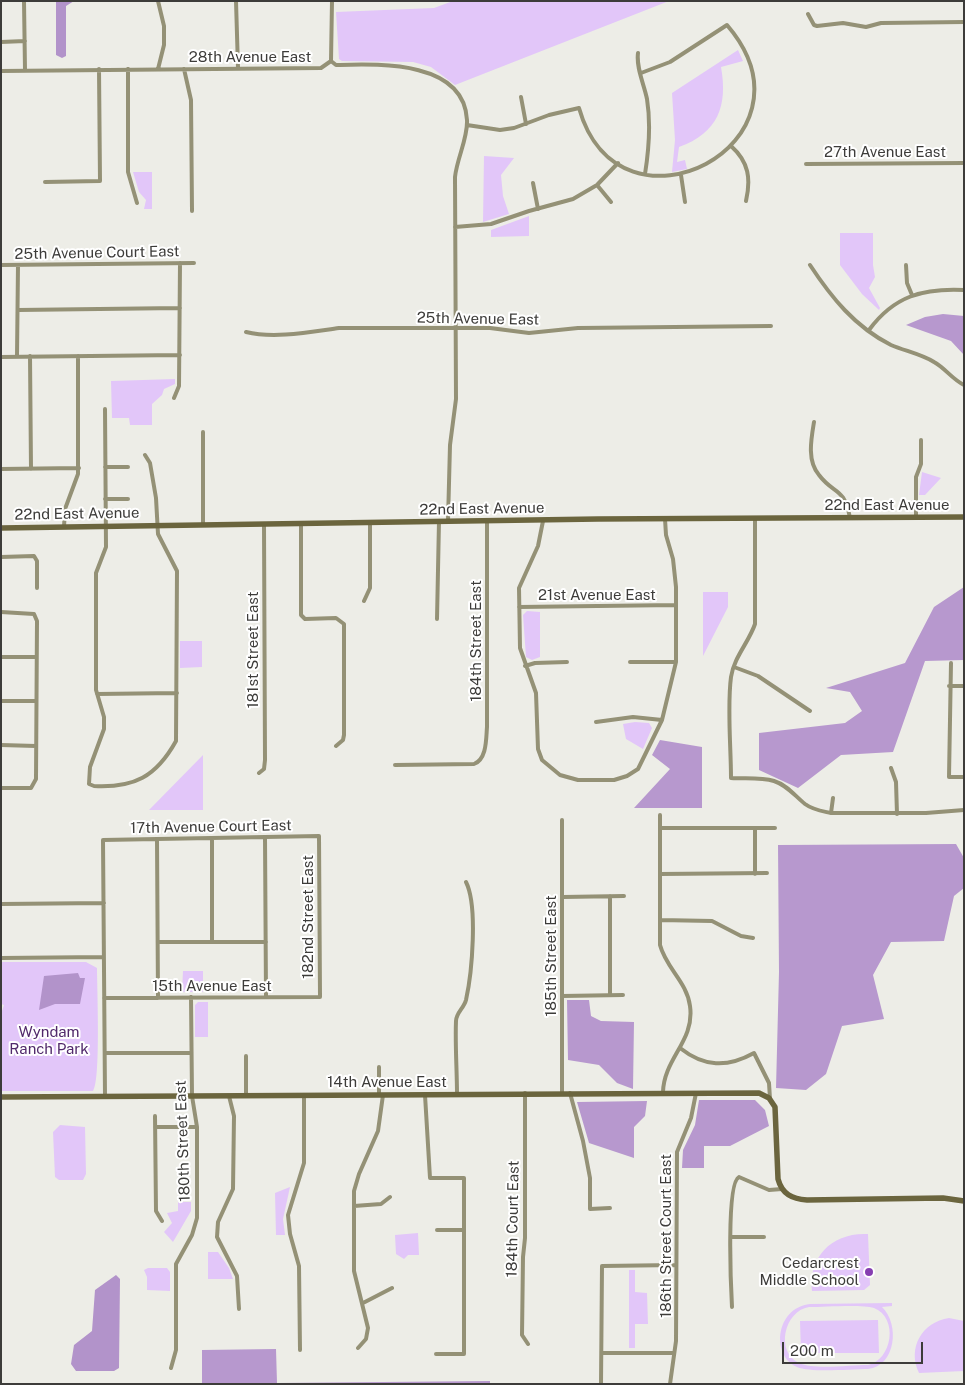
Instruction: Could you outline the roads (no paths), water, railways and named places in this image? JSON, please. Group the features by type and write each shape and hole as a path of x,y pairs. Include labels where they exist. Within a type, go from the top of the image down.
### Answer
{"street":[{"path":"24,1 25,70"},
{"path":"158,1 164,26 164,46 158,69"},
{"path":"236,1 238,68"},
{"path":"331,61 332,1"},
{"path":"808,14 814,25 817,26 843,23 866,27 881,23 964,22"},
{"path":"448,521 450,445 456,400 455,227 457,161 467,126 500,130 579,108 590,135 618,163 645,174 665,176 681,175 707,165 731,146 741,132 749,115 753,88 747,56 740,41 727,25 670,62 640,73"},
{"path":"1,42 25,42"},
{"path":"638,53 637,61 647,102 649,128 645,174"},
{"name":"28th Avenue East","path":"1,70 322,68 331,61 336,65 411,67 431,74 460,96 464,104 467,126"},
{"path":"45,182 100,181 99,69"},
{"path":"128,69 128,172 137,203"},
{"path":"184,69 191,100 192,211"},
{"path":"521,98 526,124"},
{"path":"731,146 742,157 747,169 749,183 746,201"},
{"path":"455,227 491,224 538,208 573,200 597,185 618,163"},
{"name":"27th Avenue East","path":"806,164 964,163"},
{"path":"681,175 685,202"},
{"path":"533,183 538,208"},
{"path":"597,185 611,202"},
{"path":"174,398 179,386 180,263"},
{"name":"25th Avenue Court East","path":"1,265 194,263"},
{"path":"17,356 18,265"},
{"path":"810,265 831,296 851,317 890,344 934,362 954,380 964,385"},
{"path":"906,265 907,284 912,295"},
{"path":"869,330 880,314 912,295 937,290 964,290"},
{"path":"18,310 180,308"},
{"name":"25th Avenue East","path":"246,332 259,334 321,332 339,328 490,328 529,333 578,328 771,326"},
{"path":"1,356 180,355"},
{"path":"30,356 31,468"},
{"path":"64,527 65,509 77,481 79,468 78,356"},
{"path":"105,409 106,547 96,578 97,694 104,717 104,729 90,766 88,782 89,784 99,786 134,783 144,778 170,751 176,740 177,571 160,540 150,463 145,455"},
{"path":"814,422 811,445 813,467 819,476 843,496 850,518"},
{"path":"203,432 203,525"},
{"path":"916,518 916,477 921,464 921,440"},
{"path":"105,467 128,467"},
{"path":"1,469 79,468"},
{"path":"105,499 128,499"},
{"name":"22nd East Avenue","path":"1,528 439,521 964,517"},
{"path":"755,518 755,624 752,635 731,676 731,778 774,781 786,788 806,805 816,810 831,813 897,814 964,810"},
{"path":"543,520 538,546 520,582 519,606 520,648 536,693 538,749 542,760 548,766 569,779 614,780 628,776 638,769 662,720 676,662 675,568 666,535 665,519"},
{"path":"437,619 439,521"},
{"name":"184th Street East","path":"395,765 474,764 480,760 484,753 487,727 487,521"},
{"path":"364,601 370,588 370,523"},
{"name":"181st Street East","path":"259,772 264,769 265,760 264,524"},
{"path":"301,524 301,616 305,619 336,618 344,624 344,735 343,740 336,746"},
{"path":"1,557 31,555 36,557 37,588"},
{"name":"21st Avenue East","path":"519,606 676,606"},
{"path":"1,612 29,612 34,615 37,621 36,779 34,785 28,788 1,788"},
{"path":"1,657 36,657"},
{"path":"525,666 536,663 567,662"},
{"path":"630,662 676,662"},
{"path":"951,663 949,686 949,777 964,777"},
{"path":"734,668 758,676 810,711"},
{"path":"949,686 964,686"},
{"path":"97,694 177,694"},
{"path":"1,701 35,701"},
{"path":"596,722 633,717 662,720"},
{"path":"1,745 36,746"},
{"path":"891,768 896,782 897,814"},
{"path":"831,813 833,798"},
{"path":"660,815 660,945 664,957 686,991 690,1005 688,1031 667,1068 663,1092"},
{"name":"185th Street East","path":"562,820 562,1093"},
{"path":"660,828 775,828"},
{"path":"755,828 755,874"},
{"name":"17th Avenue Court East","path":"104,903 103,840 319,836"},
{"name":"182nd Street East","path":"319,836 320,997"},
{"path":"266,837 266,997"},
{"path":"212,838 212,942"},
{"path":"157,840 158,998"},
{"path":"660,874 767,873"},
{"path":"457,1094 456,1020 465,1002 469,981 473,916 472,899 466,882"},
{"path":"610,896 610,995"},
{"path":"563,897 624,896"},
{"path":"1,904 104,903 105,1097"},
{"path":"660,920 712,921 741,936 754,938"},
{"path":"158,942 266,942"},
{"path":"1,958 104,957"},
{"path":"562,996 623,995"},
{"name":"180th Street East","path":"171,1368 176,1350 176,1264 197,1224 197,1127 192,1096 191,997"},
{"name":"15th Avenue East","path":"104,998 320,997"},
{"path":"680,1048 700,1061 716,1064 737,1062 754,1053 769,1083 770,1100 777,1116 778,1174 782,1189 790,1196 807,1200 943,1198 964,1201"},
{"path":"105,1053 191,1052"},
{"path":"246,1056 246,1096"},
{"path":"358,1348 368,1334 363,1303 356,1284 354,1271 354,1206 359,1174 381,1119 379,1067"},
{"name":"14th Avenue East","path":"1,1097 696,1092 759,1093 770,1100"},
{"name":"186th Street Court East","path":"670,1384 674,1353 677,1152 691,1118 696,1092"},
{"name":"184th Court East","path":"526,1093 526,1238 522,1264 522,1335 528,1344"},
{"path":"570,1093 584,1141 590,1178 590,1209 610,1208"},
{"path":"426,1094 430,1178 464,1178 464,1354 436,1354"},
{"path":"229,1096 234,1116 233,1189 218,1222 217,1237 237,1276 240,1309"},
{"path":"300,1350 299,1266 290,1234 288,1215 304,1163 304,1096"},
{"path":"154,1116 156,1211 162,1221"},
{"path":"154,1127 197,1127"},
{"path":"732,1308 732,1191 737,1177 769,1190 782,1189"},
{"path":"354,1206 381,1204 390,1196"},
{"path":"436,1230 464,1230"},
{"path":"731,1237 764,1237"},
{"path":"602,1384 602,1266 676,1265"},
{"path":"363,1303 392,1288"},
{"path":"602,1353 674,1353"}],"place":[{"name":"Cedarcrest Middle School","path":"869,1272"}],"park label":[{"name":"Wyndam Ranch Park","path":"49,1040"}]}
